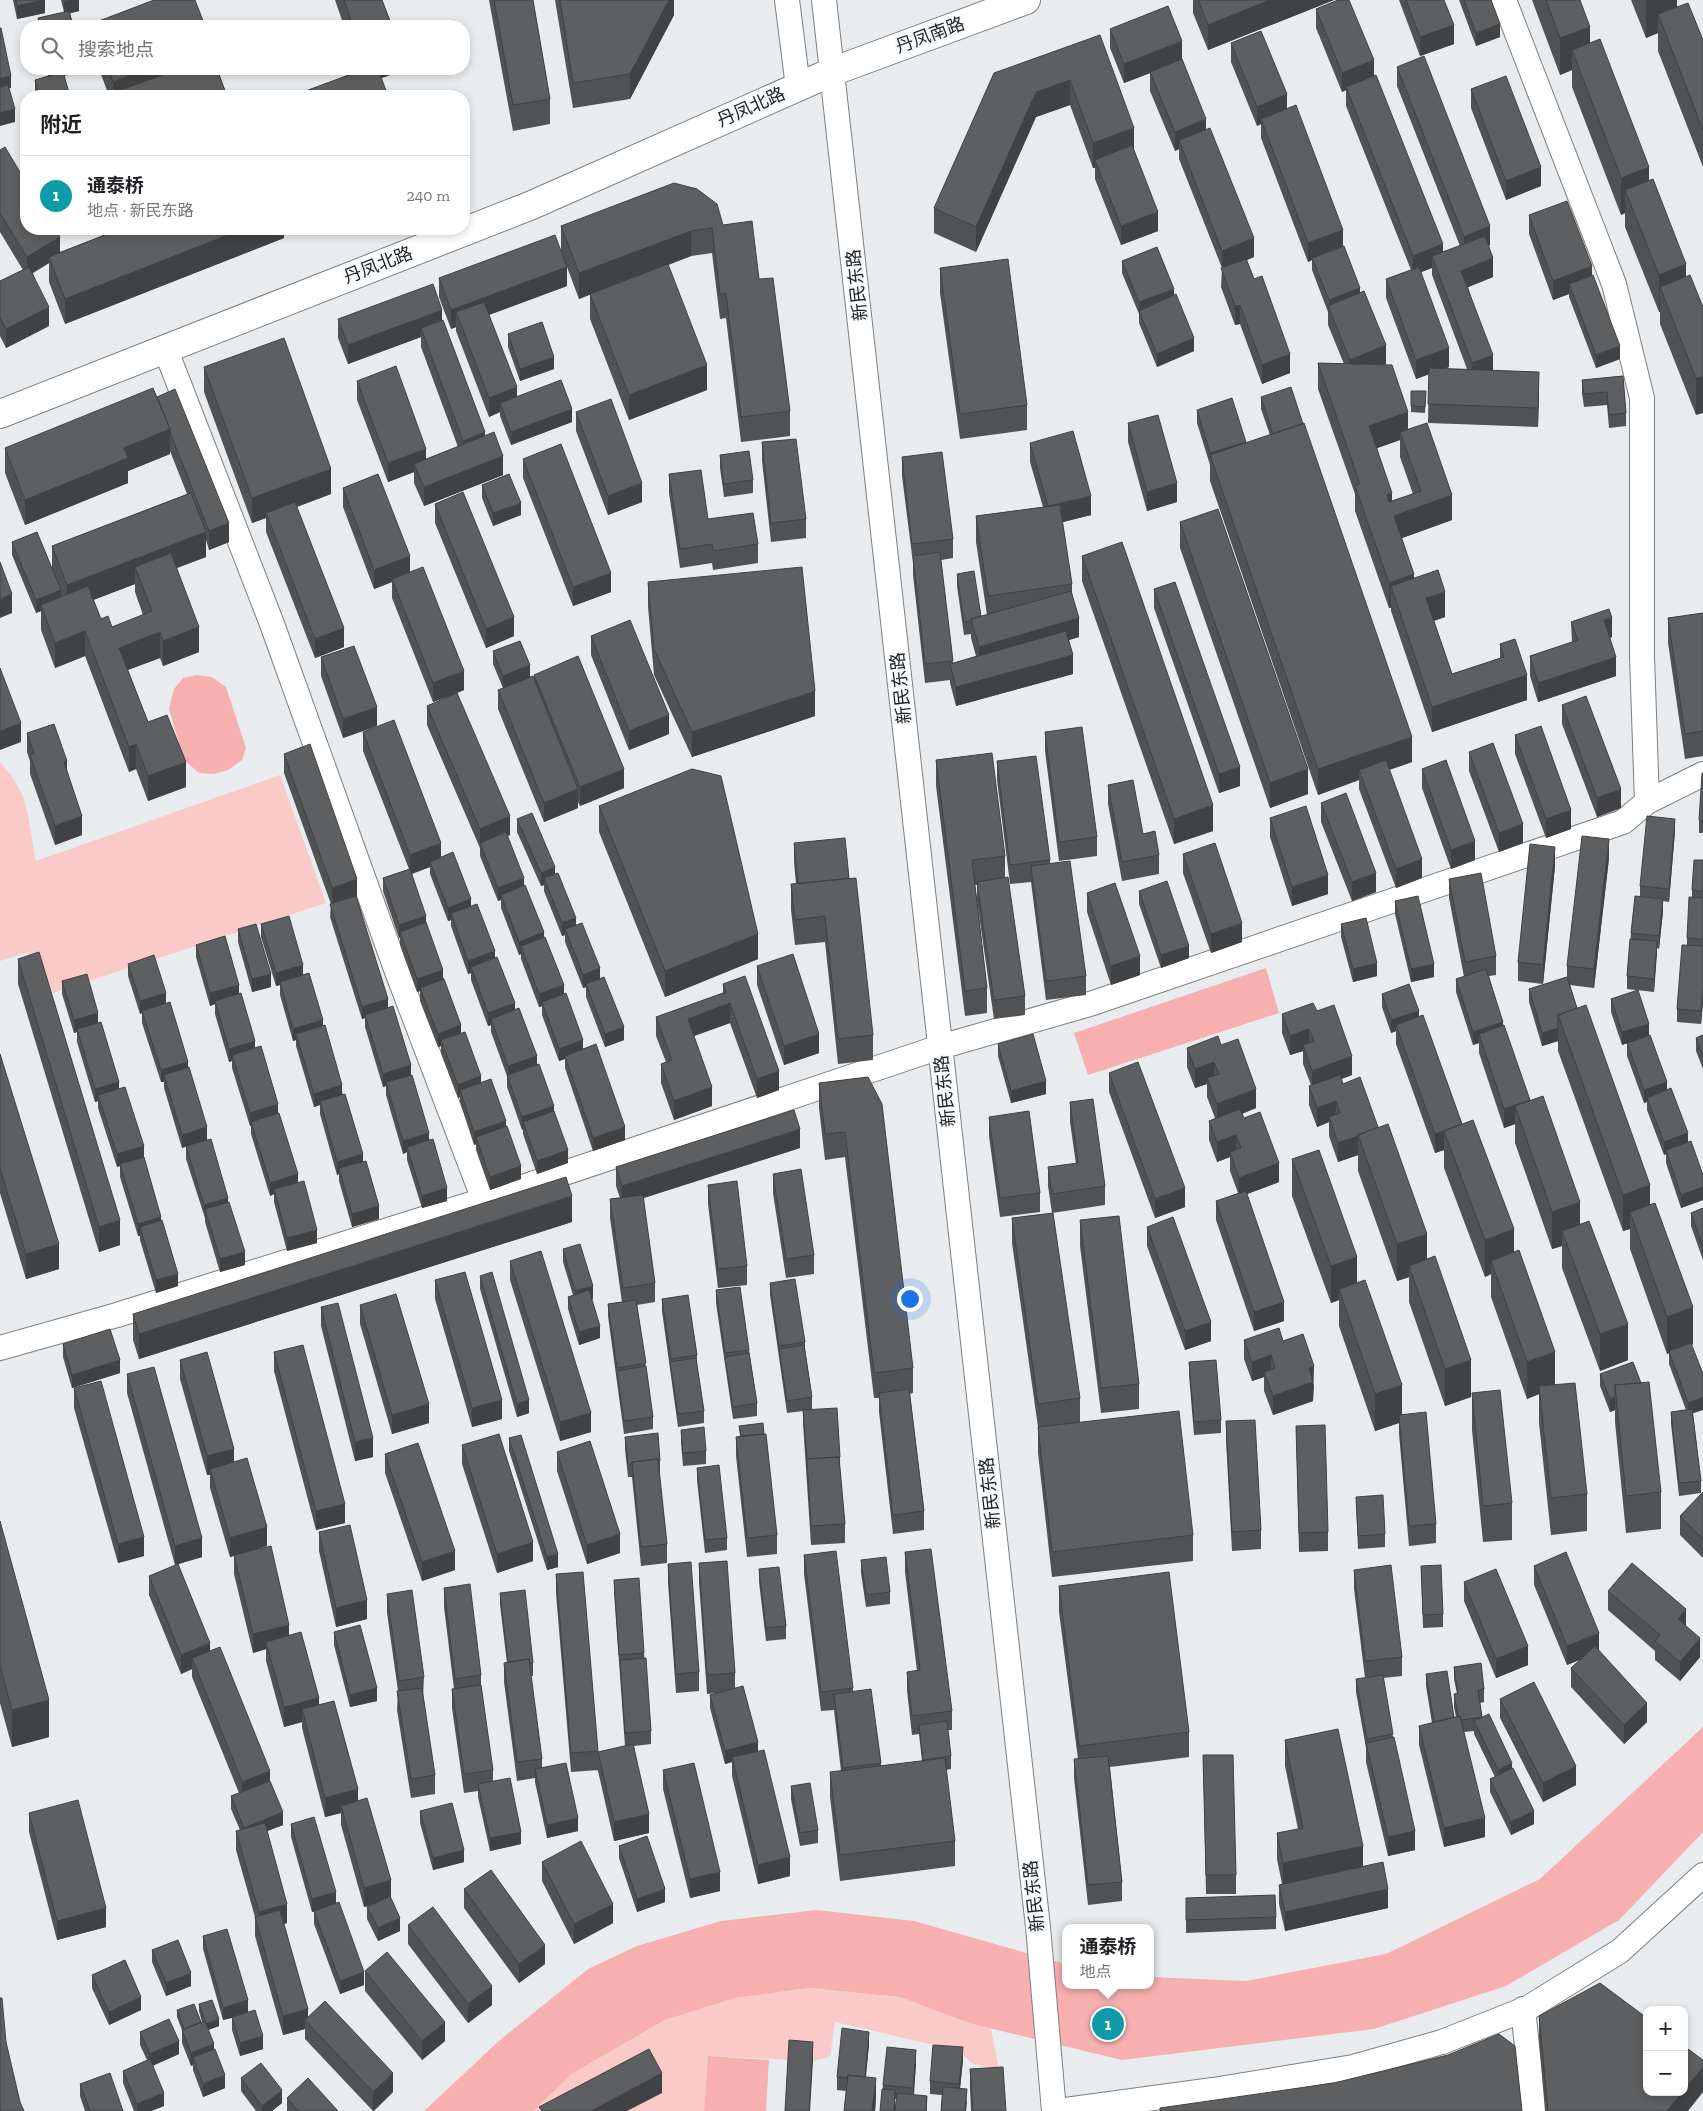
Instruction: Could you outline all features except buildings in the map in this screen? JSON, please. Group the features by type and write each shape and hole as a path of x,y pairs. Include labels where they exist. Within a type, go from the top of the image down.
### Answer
{"main road":[{"name":"丹凤南路","path":"834,71 1026,0"},
{"name":"丹凤北路","path":"470,229 532,205 834,71"},
{"name":"丹凤北路","path":"0,414 455,235"}],"street":[{"path":"787,0 798,87"},
{"name":"新民东路","path":"824,0 834,71 1038,1927 1054,2111"},
{"path":"1504,0 1614,284 1642,398 1642,656 1647,802"},
{"path":"165,348 272,624 396,969 484,1200"},
{"path":"0,1348 117,1315 484,1200 940,1048 1093,1003 1623,822 1647,802 1703,774"},
{"path":"1058,2111 1213,2090 1353,2067 1442,2042 1523,2009 1620,1951 1703,1875"},
{"path":"1523,2009 1534,2111"}],"shaded area":[{"path":"197,675 212,677 226,687 246,748 242,760 228,770 214,774 199,773 184,760 169,709 174,689 183,678"},
{"path":"0,762 18,786 23,797 27,809 36,861 280,775 326,903 53,993 44,974 35,975 28,952 0,961"},
{"path":"1266,968 1279,1013 1088,1075 1074,1033"},
{"path":"1703,1727 1703,1832 1619,1920 1506,1986 1374,2029 1122,2060 972,2024 900,1997 809,1988 735,1998 665,2020 573,2073 533,2111 424,2111 500,2040 588,1969 637,1946 721,1921 817,1910 914,1921 1062,1963 1062,1989 1154,1989 1154,1977 1246,1981 1386,1954 1540,1879"},
{"path":"809,1988 900,1997 972,2024 991,2029 999,2069 973,2064 959,2051 835,2022 830,2057 813,2061 708,2056 704,2111 532,2111 573,2073 665,2020 735,1998"},
{"path":"708,2056 769,2060 766,2111 704,2111"}],"place":[{"name":"通泰桥","path":"1108,2024"}]}
